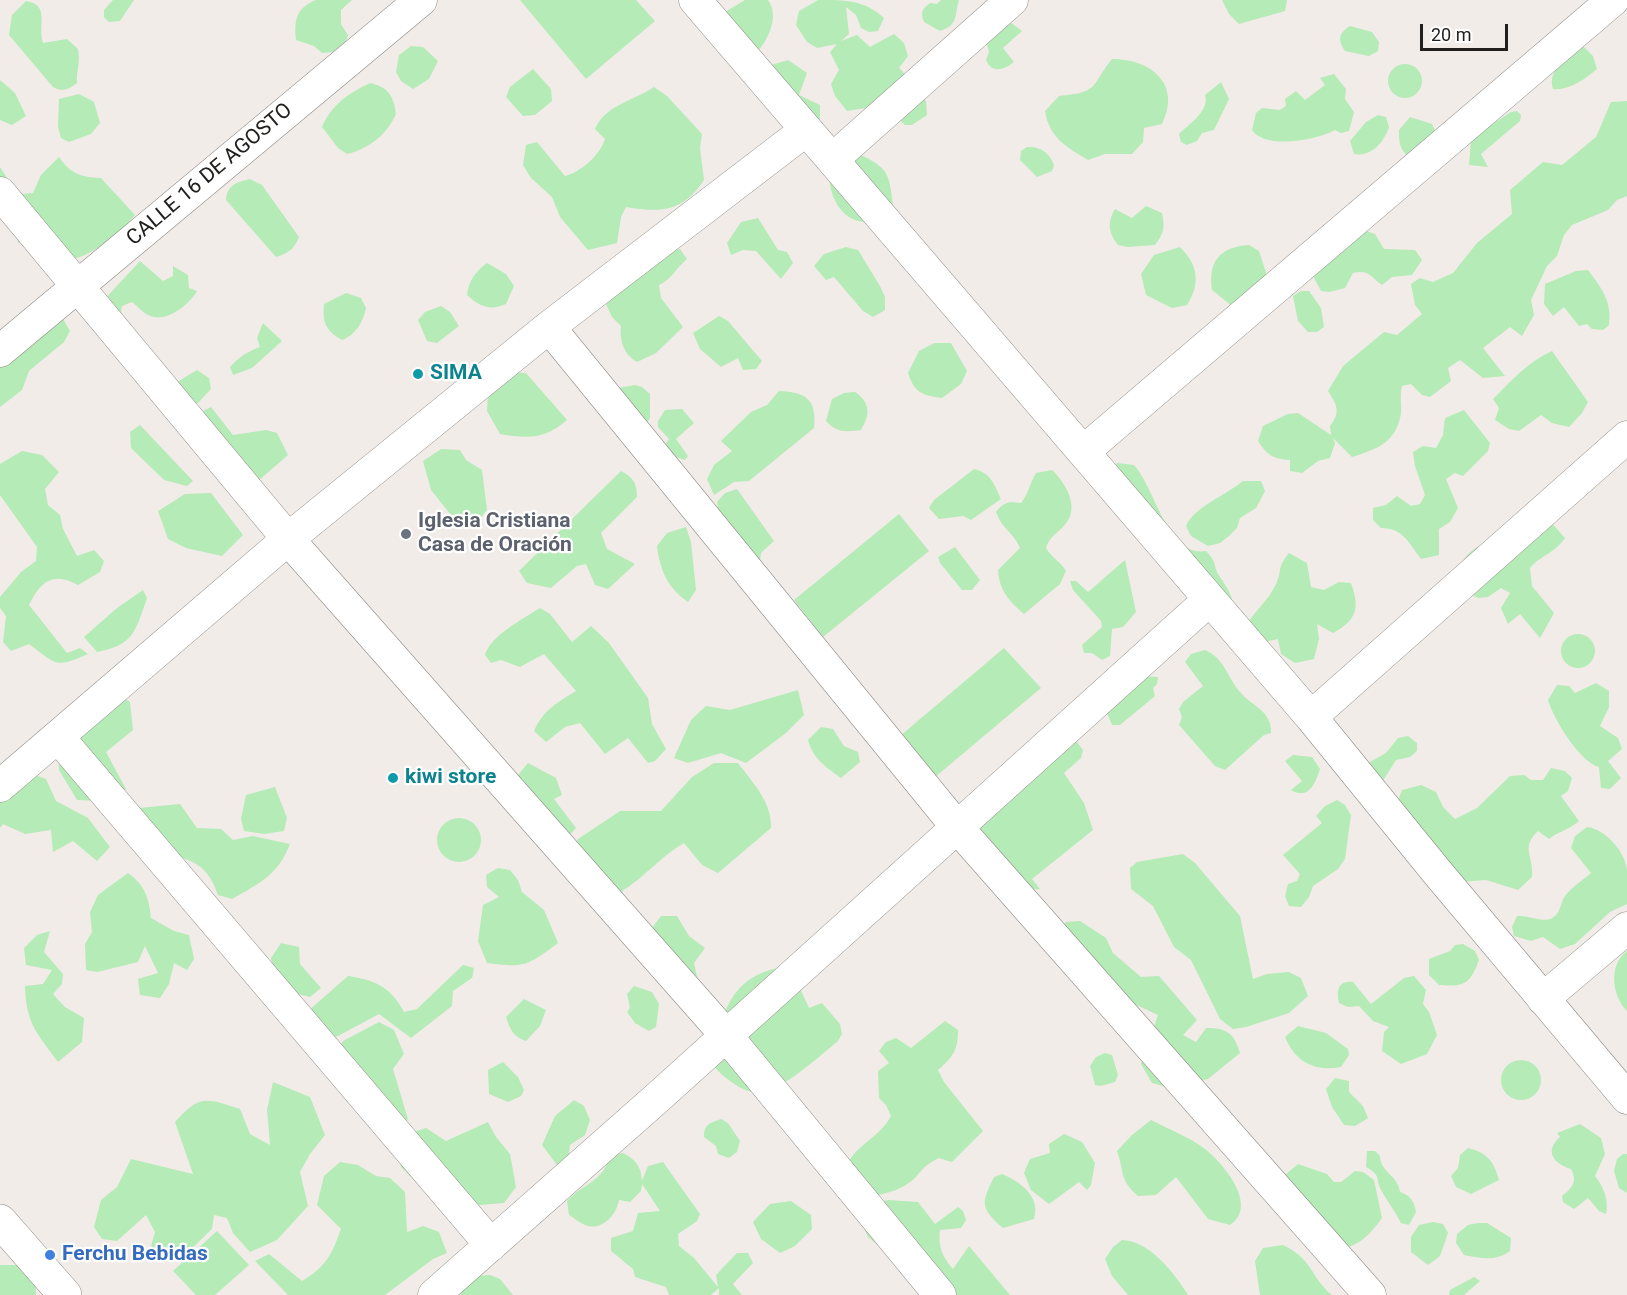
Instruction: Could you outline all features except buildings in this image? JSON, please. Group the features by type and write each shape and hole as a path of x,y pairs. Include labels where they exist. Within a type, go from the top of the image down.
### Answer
{"street":[{"name":"CALLE 16 DE AGOSTO","path":"0,351 75,286 421,0"},
{"path":"695,0 1311,717 1627,1098"},
{"path":"833,159 1012,0"},
{"path":"1084,451 1613,0"},
{"path":"0,786 288,539 549,327 806,130"},
{"path":"0,194 288,539 725,1034 940,1295"},
{"path":"549,327 957,826 1370,1295"},
{"path":"1311,717 1627,437"},
{"path":"434,1295 1209,600"},
{"path":"58,737 491,1245"},
{"path":"1543,999 1627,928"},
{"path":"0,1221 64,1295"}],"green space":[{"path":"113,0 134,0 120,21 109,22 104,17 104,10"},
{"path":"316,0 352,0 341,10 341,24 348,35 343,51 322,53 314,46 296,40 295,26 300,11"},
{"path":"520,0 636,0 655,21 586,79"},
{"path":"745,0 768,0 773,14 768,36 754,55 705,24"},
{"path":"818,0 838,0 862,4 884,18 878,31 869,32 861,28 856,15 846,7 849,34 841,41 857,35 870,47 894,34 904,43 908,56 899,68 926,101 927,115 912,125 905,125 896,117 866,108 847,111 835,96 831,84 839,70 830,52 837,44 817,48 807,42 796,25 799,11"},
{"path":"941,0 959,0 953,23 940,31 924,22 922,14 930,3 937,4"},
{"path":"1222,0 1287,0 1285,11 1239,24 1229,14"},
{"path":"26,1 34,3 41,12 43,43 67,39 78,49 77,83 69,88 60,90 53,87 9,35 12,15"},
{"path":"1003,17 1022,31 1003,48 1014,62 1002,69 995,69 986,60 989,52 985,37"},
{"path":"1350,26 1372,32 1379,42 1378,51 1369,56 1345,51 1340,37 1343,31"},
{"path":"1582,45 1593,56 1597,69 1571,86 1553,89 1553,75 1556,69"},
{"path":"411,46 423,47 438,61 429,79 413,89 401,81 396,72 399,55"},
{"path":"1112,59 1139,64 1150,69 1159,77 1168,97 1167,110 1162,124 1144,128 1143,142 1132,154 1105,154 1088,160 1055,135 1045,111 1059,96 1088,90"},
{"path":"788,60 807,73 799,95 820,105 820,120 802,128 768,66"},
{"path":"1405,64 1417,69 1422,81 1417,93 1405,98 1393,93 1388,81 1393,69"},
{"path":"533,69 551,89 552,101 535,115 523,116 506,97 510,87"},
{"path":"1334,74 1346,89 1345,99 1354,112 1349,131 1341,133 1335,130 1304,140 1279,141 1268,140 1252,130 1256,113 1262,108 1280,110 1286,106 1285,99 1296,91 1305,100 1325,85 1320,78"},
{"path":"0,80 15,93 26,116 12,125 0,120"},
{"path":"1221,82 1229,99 1214,130 1202,133 1197,141 1187,145 1181,142 1179,134 1202,112 1206,101 1205,95"},
{"path":"370,83 389,93 394,102 396,114 388,128 376,140 347,154 338,148 322,127 330,112 342,100"},
{"path":"654,87 667,96 702,134 700,148 704,180 688,199 670,208 650,210 626,207 621,217 617,243 588,250 560,217 552,197 531,178 523,165 526,145 537,142 565,176 571,174 589,162 603,145 605,139 595,129 606,114"},
{"path":"79,94 94,102 100,123 91,134 69,142 61,138 58,127 59,99"},
{"path":"1627,101 1627,196 1617,200 1608,210 1572,225 1564,235 1557,256 1547,266 1531,300 1534,315 1522,336 1510,327 1483,348 1505,376 1483,378 1460,360 1448,368 1451,381 1430,397 1422,395 1411,384 1402,386 1400,418 1388,440 1382,445 1352,457 1333,438 1335,443 1330,458 1318,461 1302,473 1290,471 1290,460 1279,459 1264,450 1258,441 1263,426 1288,414 1298,413 1331,435 1330,426 1337,412 1334,400 1328,391 1343,366 1384,332 1397,335 1422,314 1415,305 1411,284 1420,278 1433,282 1453,273 1477,243 1512,214 1510,190 1543,162 1562,165 1596,137 1611,102"},
{"path":"1517,111 1521,115 1520,121 1481,154 1488,167 1469,165 1471,141 1476,135 1511,112"},
{"path":"1378,115 1386,117 1389,127 1384,138 1372,151 1354,154 1350,141 1366,122"},
{"path":"1410,117 1432,124 1436,132 1413,159 1403,150 1399,139 1399,130"},
{"path":"1027,147 1040,149 1047,154 1054,165 1052,171 1037,177 1020,160 1021,151"},
{"path":"857,153 881,167 888,178 892,194 893,206 880,218 867,222 857,221 841,210 831,191 830,171"},
{"path":"59,157 77,174 101,178 135,215 116,234 93,251 68,261 54,262 38,258 18,242 17,228 0,198 0,167 13,187 23,194 33,193 41,175"},
{"path":"250,179 262,185 299,237 293,248 284,254 276,257 226,200 228,191 234,185"},
{"path":"1146,206 1162,213 1163,230 1158,241 1155,245 1127,247 1118,245 1112,236 1110,227 1115,209 1132,218"},
{"path":"758,218 778,250 787,252 793,263 781,279 756,251 743,250 731,255 727,243 741,222"},
{"path":"1366,231 1375,234 1384,249 1415,250 1422,260 1412,275 1392,277 1382,285 1367,273 1353,273 1345,288 1329,292 1321,291 1313,276 1348,239"},
{"path":"1249,245 1259,251 1269,282 1232,306 1212,290 1212,271 1218,257 1223,252"},
{"path":"846,247 858,250 885,297 885,310 873,317 863,311 834,277 826,280 814,266 824,254"},
{"path":"1180,247 1194,267 1196,282 1187,305 1172,308 1146,295 1141,274 1154,255"},
{"path":"680,249 687,259 659,285 661,298 683,327 656,353 637,362 626,351 621,337 621,326 612,317 606,304 664,253"},
{"path":"140,261 163,281 173,276 173,266 188,275 189,288 197,291 183,307 169,315 155,317 148,315 132,302 122,306 120,317 102,302"},
{"path":"487,263 506,274 514,286 506,304 485,307 467,295 473,277"},
{"path":"1588,270 1602,289 1609,309 1609,325 1603,330 1592,329 1587,324 1579,326 1564,307 1553,316 1544,304 1545,284 1576,271"},
{"path":"1301,291 1309,291 1321,308 1324,327 1317,332 1308,332 1298,321 1293,296"},
{"path":"346,293 361,298 366,308 358,327 342,340 326,325 324,304"},
{"path":"441,306 450,312 459,326 437,343 427,341 418,320 425,312"},
{"path":"719,316 728,321 762,361 756,369 743,370 738,358 721,367 700,349 693,333"},
{"path":"62,317 70,331 64,342 29,371 22,390 0,407 0,354"},
{"path":"263,323 282,341 252,368 233,375 230,367 244,355 260,347 257,338"},
{"path":"934,343 951,343 967,371 961,384 942,398 920,392 913,385 908,373 919,351"},
{"path":"1552,351 1588,402 1582,413 1569,427 1552,423 1541,415 1519,431 1509,429 1495,420 1499,408 1493,399 1528,366"},
{"path":"197,370 209,378 211,389 198,403 188,406 174,384"},
{"path":"509,372 526,373 567,420 551,431 536,436 520,437 500,434 487,411 488,393"},
{"path":"635,385 642,387 650,394 650,418 643,429 618,388"},
{"path":"779,391 797,393 808,399 814,411 814,428 749,481 734,482 714,495 707,479 714,465 732,451 721,441 751,412 767,405"},
{"path":"855,392 864,400 867,410 861,430 846,431 834,428 826,421 832,399 844,393"},
{"path":"211,407 233,435 266,430 277,433 288,455 258,481 197,414"},
{"path":"682,409 694,423 676,439 688,456 685,460 670,455 664,446 669,439 658,427 658,421 665,410"},
{"path":"1464,410 1490,443 1488,451 1463,476 1455,473 1446,479 1458,508 1450,522 1439,529 1439,555 1421,559 1400,534 1381,528 1373,520 1373,508 1386,505 1397,496 1411,506 1420,504 1425,495 1415,466 1413,452 1423,446 1436,448 1443,435 1445,418"},
{"path":"140,425 193,481 187,486 164,480 131,448 130,432"},
{"path":"441,449 460,450 466,460 482,470 487,510 477,522 451,515 431,490 423,461"},
{"path":"22,451 42,455 59,472 45,489 48,505 60,515 63,529 77,556 94,550 104,561 100,572 78,585 62,579 43,584 29,605 67,653 80,648 88,654 69,662 51,660 29,644 11,651 3,642 6,616 0,608 0,597 21,572 36,561 37,547 0,495 0,464"},
{"path":"1117,463 1134,465 1172,533 1182,544 1193,550 1206,551 1210,555 1233,603 1106,477"},
{"path":"974,469 988,476 1001,499 971,520 963,516 939,519 929,508 934,500"},
{"path":"1052,470 1066,487 1072,508 1067,522 1052,537 1046,548 1066,571 1060,584 1024,614 1009,600 1000,583 998,570 1020,548 996,512 1007,503 1021,503 1036,473"},
{"path":"621,471 634,481 637,497 601,533 607,549 635,564 608,589 595,585 586,564 577,566 551,588 527,583 519,571"},
{"path":"1243,481 1261,481 1265,491 1256,508 1240,518 1237,528 1220,543 1208,546 1191,536 1186,526 1195,513"},
{"path":"737,489 774,541 761,553 760,561 732,535 719,510 717,502 725,493"},
{"path":"211,493 243,535 222,556 186,548 168,539 158,511 185,494"},
{"path":"899,514 929,551 823,637 794,600"},
{"path":"1549,520 1565,538 1530,568 1532,586 1554,613 1540,638 1520,614 1508,624 1501,608 1510,593 1501,588 1488,597 1478,598 1469,593 1462,566 1465,557 1485,543 1513,531"},
{"path":"686,527 691,542 696,590 688,602 675,591 666,578 657,546 667,533"},
{"path":"955,547 980,580 972,590 962,590 940,563 938,557"},
{"path":"1289,553 1307,563 1311,587 1324,590 1339,582 1351,583 1356,606 1352,618 1333,633 1317,624 1319,639 1314,659 1295,663 1281,654 1278,639 1264,642 1245,628 1273,590 1282,562"},
{"path":"1125,560 1136,612 1123,627 1112,629 1110,656 1102,660 1092,653 1084,653 1082,645 1102,627 1101,621 1073,590 1070,581 1076,581 1088,592"},
{"path":"143,590 147,598 136,628 131,635 119,645 97,652 84,637 117,608"},
{"path":"540,608 550,614 572,642 591,626 609,643 648,698 652,724 666,749 655,761 648,763 628,738 605,754 580,723 565,727 546,742 534,731 546,712 576,691 544,654 520,667 501,660 491,663 485,655 488,648 501,634"},
{"path":"1578,634 1590,639 1595,651 1590,663 1578,668 1566,663 1561,651 1566,639"},
{"path":"1004,648 1041,688 934,778 900,736"},
{"path":"1205,650 1217,658 1236,687 1265,714 1270,726 1271,733 1264,735 1225,770 1215,766 1179,725 1182,717 1179,709 1183,702 1203,686 1185,662 1191,654"},
{"path":"1140,676 1158,677 1157,684 1153,688 1155,696 1120,725 1112,725 1103,703"},
{"path":"1596,683 1609,691 1609,707 1600,726 1618,738 1622,749 1608,761 1621,778 1610,789 1601,788 1599,767 1592,764 1576,749 1556,718 1548,700 1557,685 1569,686 1575,693"},
{"path":"103,686 130,702 133,730 106,752 126,789 117,802 77,800 59,770 58,748"},
{"path":"798,690 804,715 786,733 746,763 721,753 688,763 674,758 691,720 706,706 730,710"},
{"path":"821,727 833,729 844,746 858,752 860,762 841,778 821,762 810,747 808,740"},
{"path":"1408,736 1417,743 1417,751 1410,757 1396,760 1381,784 1368,763 1386,753 1398,738"},
{"path":"1068,741 1077,742 1083,750 1081,758 1064,773 1084,803 1093,830 1032,879 1040,889 1031,890 982,848 975,803"},
{"path":"1293,755 1312,757 1320,769 1313,785 1306,792 1297,793 1291,790 1302,781 1285,761"},
{"path":"528,763 556,778 562,795 554,799 576,828 566,839 513,781"},
{"path":"714,763 738,763 765,801 771,828 718,873 702,865 684,843 676,848 622,891 635,917 570,855 578,839 620,811 661,811 692,777"},
{"path":"1551,768 1565,771 1572,778 1568,791 1561,796 1579,821 1549,839 1538,831 1529,847 1532,877 1518,890 1486,880 1447,883 1396,806 1402,790 1421,785 1436,792 1443,807 1455,819 1477,808 1510,776 1524,775 1531,780 1543,780"},
{"path":"24,771 46,779 56,801 88,818 110,847 97,861 73,841 53,852 51,830 25,834 3,824 0,828 0,797"},
{"path":"275,787 287,818 284,831 264,834 244,831 241,819 246,795"},
{"path":"1337,800 1345,805 1351,815 1345,859 1338,869 1313,886 1309,897 1301,907 1289,906 1285,896 1288,884 1297,881 1300,874 1283,855 1322,823 1316,816 1325,806"},
{"path":"180,804 197,828 221,829 233,840 253,836 290,844 274,871 259,883 232,899 218,895 213,883 201,867 185,859 153,850 139,808"},
{"path":"459,818 474,825 481,840 474,855 459,862 444,855 437,840 444,825"},
{"path":"1587,827 1607,836 1622,856 1627,870 1627,904 1610,912 1575,944 1560,949 1543,937 1531,941 1514,936 1512,927 1517,916 1543,920 1554,917 1565,896 1591,873 1571,848 1575,836"},
{"path":"1183,854 1195,863 1240,916 1253,979 1267,974 1289,972 1301,978 1308,996 1289,1013 1233,1029 1220,1019 1191,960 1174,947 1153,906 1131,889 1130,868 1137,862"},
{"path":"498,868 510,870 518,880 522,892 544,910 558,943 532,961 518,965 487,963 478,941 483,905 499,897 487,887 486,875"},
{"path":"128,873 145,892 151,918 174,931 189,935 194,959 187,970 174,963 169,984 160,998 140,995 138,979 158,973 145,946 138,962 97,972 86,970 85,944 92,932 90,912 98,895"},
{"path":"661,916 677,916 689,936 705,948 694,963 700,990 643,940"},
{"path":"1080,921 1106,938 1113,953 1141,977 1159,976 1197,1020 1183,1035 1196,1042 1206,1028 1219,1029 1232,1036 1240,1053 1208,1079 1166,1087 1152,1083 1141,1064 1158,1015 1128,1001 1056,932 1066,922"},
{"path":"50,931 44,952 63,974 62,984 53,994 65,1007 84,1018 82,1042 58,1062 30,1019 25,986 43,984 52,970 26,965 24,948 37,935"},
{"path":"281,943 299,947 300,964 321,988 310,997 289,992 275,984 271,958"},
{"path":"1463,944 1475,951 1479,960 1473,974 1461,984 1439,985 1429,975 1429,959 1450,951 1455,945"},
{"path":"1627,951 1627,1011 1618,997 1614,981 1617,964"},
{"path":"463,965 474,968 472,978 453,991 452,1006 411,1038 379,1014 338,1036 320,1041 307,1012 348,976 381,986 394,996 404,1012 417,1009"},
{"path":"778,968 798,984 809,1008 822,1003 840,1024 842,1034 838,1041 785,1082 772,1089 751,1092 735,1084 712,1065 715,1048 723,1017 737,992 747,981 761,973"},
{"path":"1414,976 1426,990 1423,1004 1429,1012 1437,1035 1427,1054 1401,1064 1382,1051 1384,1032 1389,1027 1373,1021 1359,1006 1348,1007 1339,1003 1338,991 1344,983 1353,982 1371,1004 1404,978"},
{"path":"634,986 652,992 659,1004 656,1027 649,1031 635,1023 627,1012 630,1008 627,994"},
{"path":"524,999 546,1010 540,1026 526,1041 513,1032 506,1017"},
{"path":"945,1021 958,1030 957,1043 951,1057 938,1070 944,1082 983,1131 952,1162 939,1158 905,1185 874,1196 847,1165 856,1152 881,1130 891,1116 886,1105 879,1098 878,1071 889,1063 879,1051 886,1042 896,1038 911,1048"},
{"path":"379,1022 394,1030 404,1054 393,1069 408,1119 403,1124 335,1055 343,1041"},
{"path":"1298,1026 1326,1033 1348,1049 1349,1055 1341,1067 1323,1068 1300,1059 1285,1037"},
{"path":"1105,1053 1112,1055 1118,1075 1115,1082 1101,1086 1095,1085 1090,1066 1096,1057"},
{"path":"1521,1060 1535,1066 1541,1080 1535,1094 1521,1100 1507,1094 1501,1080 1507,1066"},
{"path":"503,1062 518,1077 524,1090 521,1096 508,1102 489,1094 488,1070"},
{"path":"1335,1078 1349,1081 1349,1092 1363,1106 1368,1118 1355,1126 1344,1125 1332,1107 1326,1089"},
{"path":"273,1082 310,1097 325,1135 300,1172 308,1206 277,1240 250,1252 233,1233 227,1218 214,1215 212,1229 186,1254 167,1256 151,1246 155,1232 146,1215 117,1241 102,1239 94,1227 101,1200 117,1187 131,1159 193,1174 175,1122 198,1103 219,1102 240,1109 250,1134 270,1145 267,1110"},
{"path":"574,1100 584,1106 590,1120 585,1135 570,1145 568,1162 557,1165 542,1145 555,1116"},
{"path":"721,1119 728,1123 740,1141 737,1152 729,1158 718,1154 716,1146 704,1137 708,1125"},
{"path":"1151,1120 1199,1145 1213,1156 1229,1175 1236,1186 1241,1207 1238,1217 1230,1225 1208,1219 1176,1177 1156,1195 1138,1196 1128,1185 1117,1151"},
{"path":"488,1122 496,1137 510,1154 516,1187 504,1203 455,1207 420,1186 401,1167 397,1150 405,1135 426,1128 446,1141"},
{"path":"1580,1124 1601,1138 1605,1154 1595,1176 1605,1194 1606,1214 1599,1211 1588,1198 1574,1209 1563,1202 1562,1196 1571,1187 1574,1178 1571,1169 1560,1164 1553,1157 1552,1148 1560,1137 1557,1133"},
{"path":"1064,1134 1082,1142 1095,1163 1091,1185 1087,1190 1079,1182 1049,1204 1031,1190 1024,1173 1030,1159 1050,1153 1049,1144"},
{"path":"1468,1148 1489,1159 1499,1180 1471,1194 1456,1187 1451,1176 1458,1168 1460,1155"},
{"path":"1367,1151 1375,1151 1380,1156 1383,1166 1396,1181 1400,1192 1407,1195 1413,1202 1416,1212 1409,1225 1401,1223 1381,1190 1376,1175 1366,1167"},
{"path":"623,1153 637,1164 642,1181 648,1166 663,1162 700,1214 697,1221 678,1234 679,1246 694,1258 718,1287 716,1275 737,1253 748,1253 753,1263 733,1284 742,1295 719,1295 719,1288 711,1295 669,1295 666,1287 635,1277 633,1269 611,1251 611,1238 633,1231 638,1213 660,1211 642,1184 641,1191 630,1202 619,1200 612,1216 603,1224 591,1227 569,1215 567,1201 598,1177 607,1164 609,1156"},
{"path":"1627,1154 1627,1193 1619,1188 1614,1171 1617,1159"},
{"path":"340,1162 358,1165 376,1176 390,1178 405,1192 407,1232 423,1226 439,1232 447,1253 433,1259 385,1295 288,1295 255,1261 269,1254 302,1281 323,1265 341,1229 317,1205 324,1176"},
{"path":"1298,1164 1327,1174 1334,1182 1341,1182 1355,1171 1363,1172 1374,1180 1382,1218 1373,1230 1351,1246 1337,1250 1316,1210 1279,1187 1285,1175"},
{"path":"1002,1174 1016,1181 1028,1191 1035,1204 1034,1219 1003,1228 990,1215 985,1199 994,1177"},
{"path":"888,1200 918,1202 935,1224 958,1207 963,1211 966,1220 961,1228 940,1230 940,1246 946,1260 953,1269 969,1246 1010,1295 933,1295 891,1243 878,1245 868,1237 863,1226 872,1204"},
{"path":"791,1201 811,1215 812,1229 795,1246 780,1253 761,1239 753,1222 770,1204"},
{"path":"1433,1222 1443,1224 1448,1233 1440,1256 1428,1265 1411,1252 1411,1237 1419,1225"},
{"path":"1487,1223 1511,1238 1510,1251 1493,1258 1464,1255 1456,1243 1457,1234 1468,1225"},
{"path":"217,1231 249,1265 215,1295 196,1295 173,1271"},
{"path":"1122,1240 1132,1241 1160,1259 1188,1295 1128,1295 1112,1276 1105,1259 1113,1247"},
{"path":"1283,1245 1301,1257 1319,1282 1332,1295 1260,1295 1255,1261 1263,1248"},
{"path":"0,1265 22,1265 35,1277 36,1295 0,1295"},
{"path":"490,1275 500,1279 513,1295 460,1295 463,1287 473,1276"},
{"path":"1474,1277 1480,1281 1464,1295 1449,1295 1450,1290"}],"place":[{"name":"SIMA","path":"418,374"},
{"name":"Iglesia Cristiana Casa de Oración","path":"406,534"},
{"name":"kiwi store","path":"393,778"},
{"name":"Ferchu Bebidas","path":"50,1255"}]}
